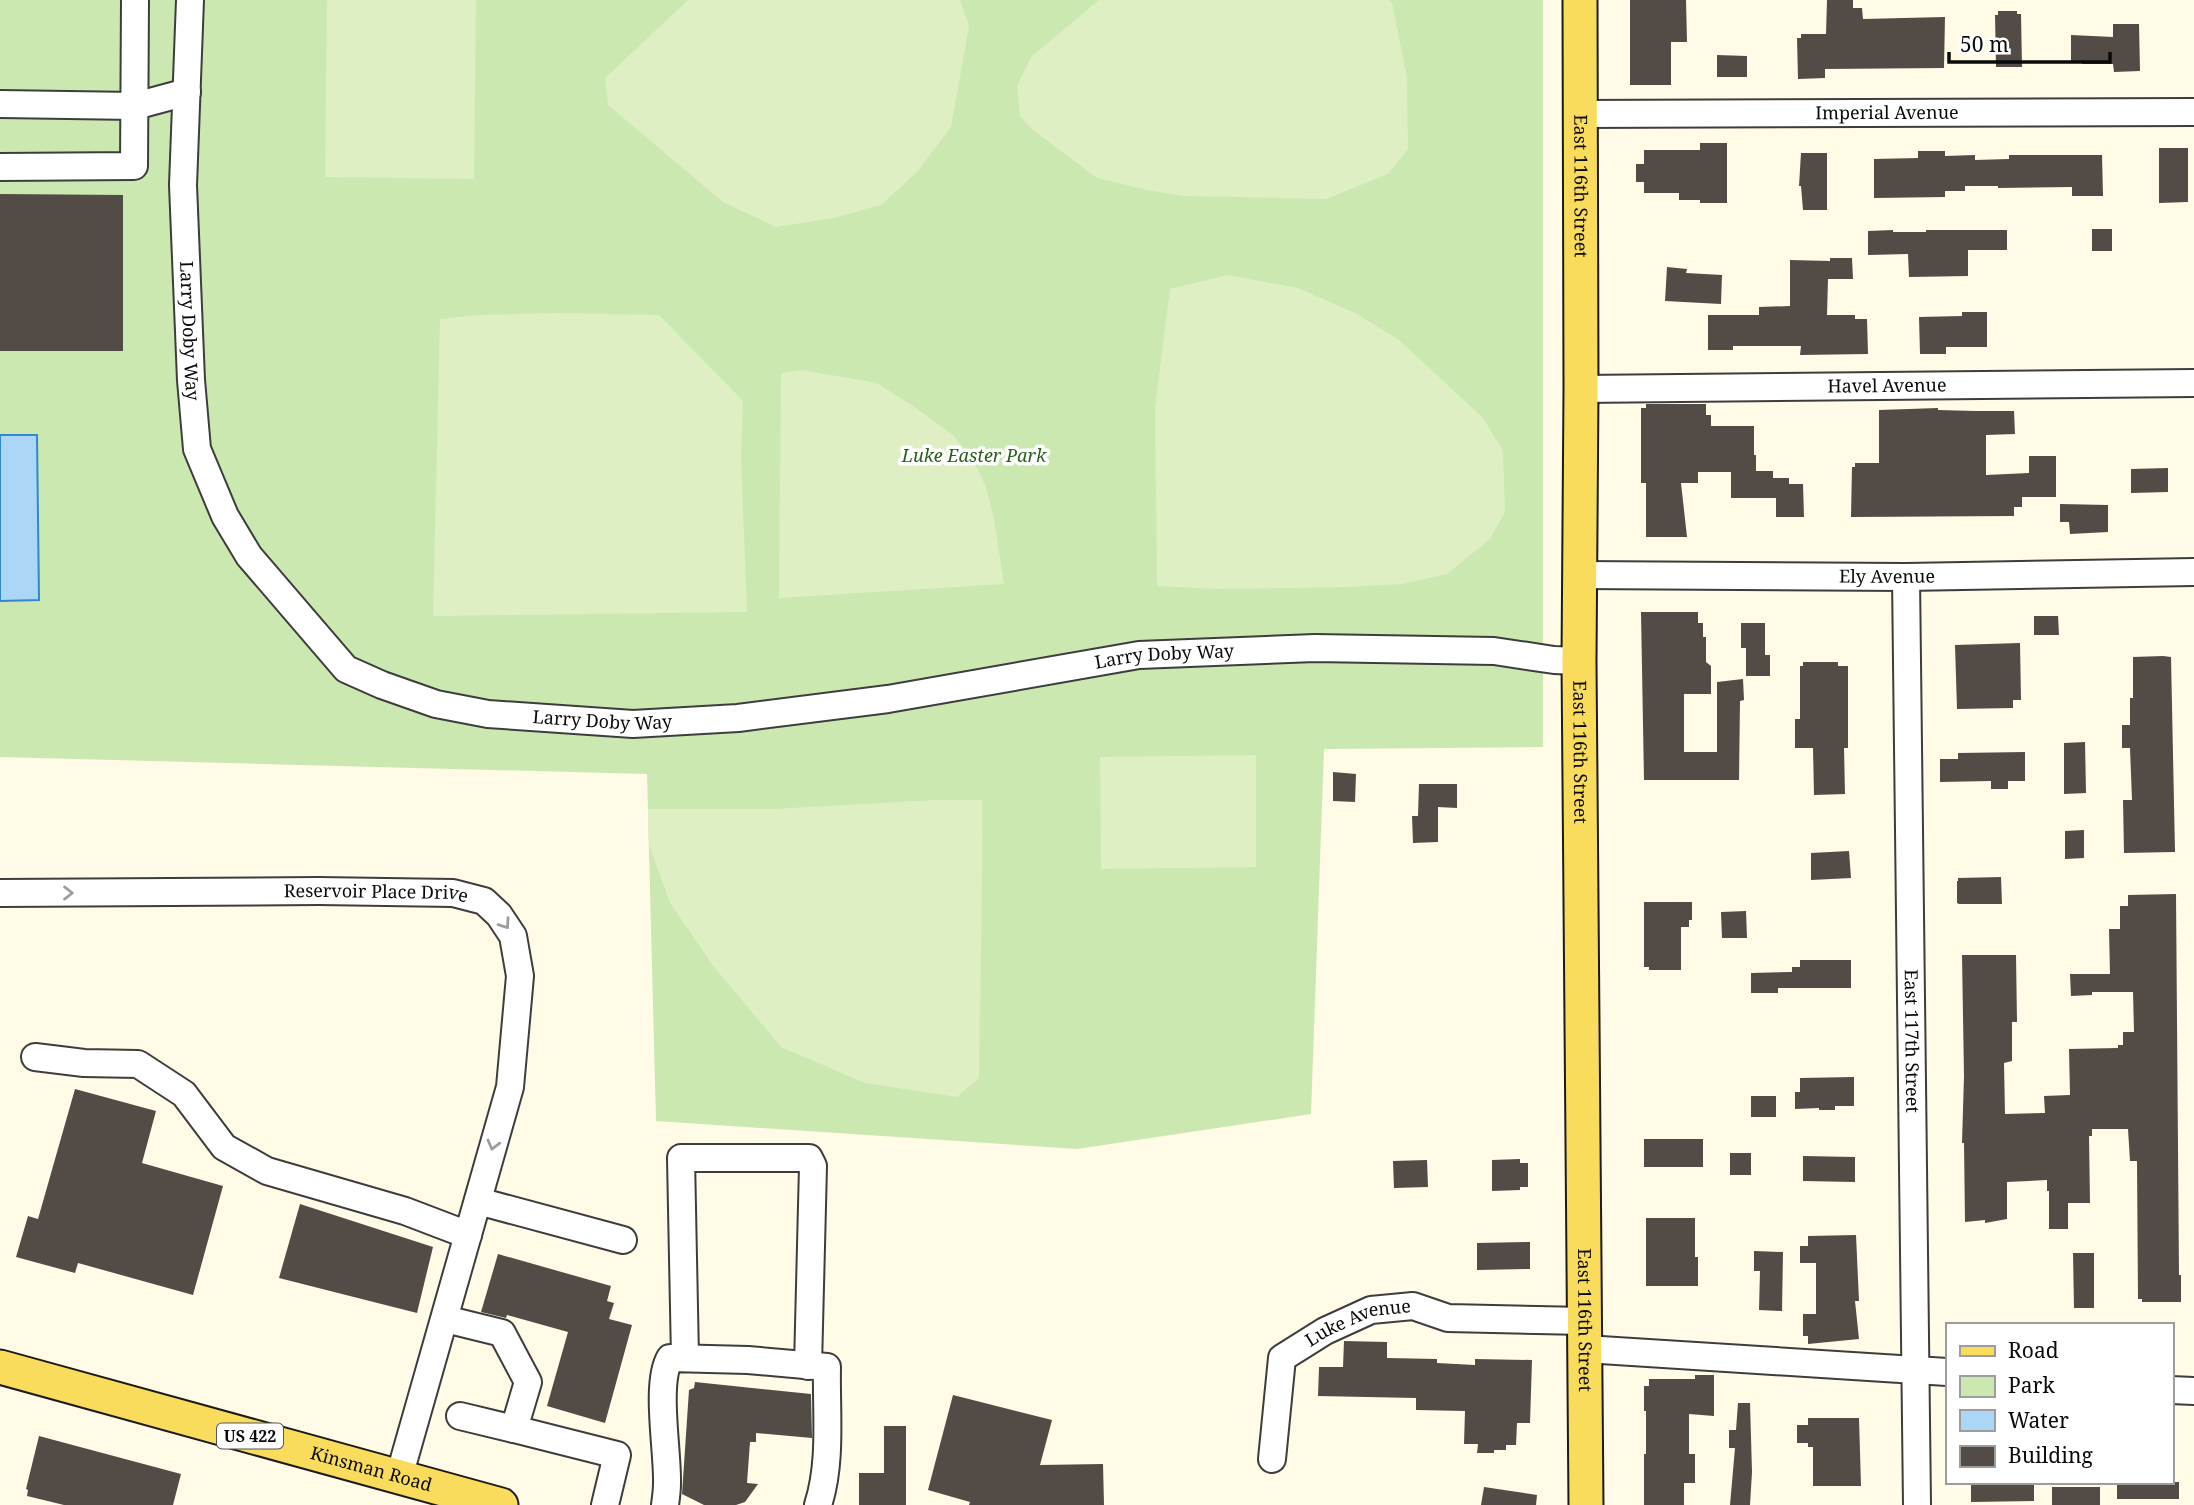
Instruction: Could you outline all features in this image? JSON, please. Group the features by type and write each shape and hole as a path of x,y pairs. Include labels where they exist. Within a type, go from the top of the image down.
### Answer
{"main road":[{"name":"East 116th Street","path":"1580,0 1579,661 1586,1505"},
{"name":"Kinsman Road","path":"0,1367 501,1505"}],"street":[{"path":"0,167 134,166 135,0"},
{"name":"Larry Doby Way","path":"190,0 183,185 191,380 197,449 225,516 249,556 346,668 382,685 436,704 488,714 634,724 738,718 888,699 1139,655 1315,648 1494,651 1579,661"},
{"path":"0,104 135,106 187,92"},
{"name":"Imperial Avenue","path":"1579,114 2194,112"},
{"name":"Havel Avenue","path":"1581,389 2194,383"},
{"name":"Ely Avenue","path":"1579,575 1906,577 2194,572"},
{"name":"East 117th Street","path":"1906,577 1917,1505"},
{"name":"Reservoir Place Drive","path":"0,893 453,892 484,901 499,915 513,936 520,976 510,1087 400,1477"},
{"path":"34,1057 84,1063 138,1064 184,1094 224,1147 267,1171 405,1211 474,1217 623,1240"},
{"path":"685,1358 681,1158 809,1158 813,1166 808,1366"},
{"name":"Luke Avenue","path":"1272,1460 1282,1358 1325,1331 1371,1310 1413,1306 1448,1318 1946,1373"},
{"path":"445,1319 502,1333 528,1382 514,1429"},
{"path":"665,1505 667,1482 664,1383 670,1358 685,1358 827,1367 827,1434 822,1492 818,1505"},
{"path":"2173,1390 2194,1391"},
{"path":"460,1416 617,1455 605,1505"}],"green space":[{"name":"Luke Easter Park","path":"0,0 1543,0 1543,747 1324,749 1311,1114 1077,1149 656,1121 647,774 0,757"},
{"path":"327,0 476,0 474,179 325,177"},
{"path":"688,0 960,0 969,26 951,127 917,172 881,205 834,218 776,227 723,202 608,105 605,78"},
{"path":"1099,0 1389,0 1392,3 1407,78 1408,149 1388,174 1326,199 1184,196 1097,178 1033,130 1020,116 1017,86 1031,57"},
{"path":"1227,275 1298,288 1357,314 1398,339 1483,418 1503,451 1505,512 1490,539 1447,574 1403,584 1218,589 1157,586 1155,408 1170,289"},
{"path":"553,313 659,315 743,401 741,457 747,612 433,616 440,319"},
{"path":"802,370 877,383 954,436 974,462 986,487 1004,584 779,598 781,373"},
{"path":"1256,755 1256,867 1101,869 1100,757"},
{"path":"982,800 979,1078 957,1097 865,1083 781,1047 714,967 670,903 649,845 648,809 774,809"}],"water":[{"path":"0,435 37,435 39,600 0,601"}],"building":[{"path":"1630,0 1686,0 1687,42 1671,42 1671,85 1630,85"},
{"path":"1827,0 1853,0 1853,8 1862,8 1863,19 1945,17 1944,68 1825,69 1825,78 1798,79 1797,38 1801,38 1801,34 1826,34"},
{"path":"1998,11 2017,11 2017,14 2021,14 2022,67 1996,67 1995,15 1998,15"},
{"path":"2113,24 2139,24 2140,71 2114,72 2113,64 2071,62 2071,35 2113,37"},
{"path":"1717,55 1747,56 1747,77 1717,77"},
{"path":"1700,143 1727,143 1727,203 1679,200 1679,193 1644,193 1644,182 1636,182 1636,164 1644,164 1644,150 1700,150"},
{"path":"2159,148 2188,148 2188,202 2159,203"},
{"path":"1918,151 1945,151 1945,156 1975,155 1975,160 2009,159 2009,155 2102,155 2103,196 2072,196 2072,187 1965,186 1965,191 1945,191 1945,197 1874,198 1874,159 1918,158"},
{"path":"1801,153 1827,153 1827,210 1803,210 1799,186"},
{"path":"0,194 123,195 123,351 0,351"},
{"path":"2092,229 2112,229 2112,251 2092,251"},
{"path":"2007,230 2007,250 1968,250 1968,276 1909,277 1908,254 1868,255 1868,231"},
{"path":"1830,258 1852,258 1853,279 1828,279 1827,315 1855,315 1855,319 1867,319 1868,354 1800,355 1801,346 1733,346 1733,350 1708,350 1708,315 1759,315 1759,307 1790,306 1790,260 1830,261"},
{"path":"1667,267 1687,269 1686,273 1722,275 1721,304 1665,301"},
{"path":"1962,312 1987,312 1987,347 1946,347 1946,354 1920,354 1919,317 1962,316"},
{"path":"1646,404 1706,404 1706,415 1711,415 1711,426 1754,426 1756,471 1773,471 1773,478 1789,478 1789,484 1803,484 1804,517 1776,517 1776,498 1731,498 1731,472 1698,472 1698,483 1681,483 1687,537 1646,537 1646,483 1641,483 1641,408 1646,408"},
{"path":"1938,408 2014,411 2015,434 1986,435 1986,475 2029,473 2029,456 2056,456 2056,497 2022,497 2022,507 2014,507 2014,516 1851,517 1852,467 1855,467 1855,463 1879,463 1879,410"},
{"path":"2168,468 2168,492 2131,493 2131,469"},
{"path":"2060,504 2108,505 2108,532 2070,534 2069,522 2060,522"},
{"path":"1641,612 1698,612 1698,623 1703,623 1706,662 1711,666 1711,694 1684,694 1684,752 1717,752 1717,682 1743,679 1744,700 1740,701 1739,780 1644,780"},
{"path":"2034,616 2058,616 2059,635 2034,635"},
{"path":"1741,623 1765,623 1765,655 1770,655 1770,676 1746,676 1746,648 1741,648"},
{"path":"2020,643 2021,700 2013,700 2013,708 1957,709 1955,645"},
{"path":"2133,657 2171,657 2175,852 2124,853 2123,800 2132,800 2130,748 2122,748 2122,725 2130,725"},
{"path":"1803,662 1838,662 1838,666 1848,666 1845,794 1814,795 1813,748 1795,748 1795,719 1800,719 1800,666 1803,666"},
{"path":"2085,742 2086,793 2064,794 2064,743"},
{"path":"2025,752 2025,781 2008,781 2008,789 1991,789 1991,781 1940,782 1940,759 1958,759 1958,753"},
{"path":"1333,772 1356,774 1355,802 1333,801"},
{"path":"1419,784 1457,784 1457,808 1438,807 1438,842 1413,843 1412,816 1418,816"},
{"path":"2084,830 2084,858 2065,859 2065,831"},
{"path":"1849,851 1851,878 1811,880 1811,853"},
{"path":"2001,877 2002,904 1957,903 1958,878"},
{"path":"2176,894 2181,1302 2142,1302 2142,1299 2138,1299 2137,1161 2130,1161 2128,1129 2092,1129 2092,1136 2089,1136 2090,1203 2068,1203 2068,1229 2049,1229 2047,1180 2007,1182 2007,1219 1985,1223 1985,1220 1965,1222 1962,1143 1962,955 2016,955 2017,1022 2012,1022 2012,1061 2004,1063 2005,1114 2045,1113 2044,1096 2070,1095 2069,1049 2118,1048 2118,1045 2123,1045 2123,1032 2134,1032 2133,992 2092,992 2092,995 2071,996 2070,974 2110,974 2109,929 2120,929 2120,906 2128,906 2128,895"},
{"path":"1644,902 1692,902 1692,920 1689,920 1689,927 1681,927 1681,970 1649,970 1649,967 1644,967"},
{"path":"1746,911 1747,938 1722,938 1721,912"},
{"path":"1800,960 1851,960 1851,988 1778,988 1778,993 1751,993 1751,973 1792,972 1792,967 1800,967"},
{"path":"1854,1077 1854,1106 1835,1106 1835,1110 1795,1109 1795,1092 1800,1092 1800,1078"},
{"path":"75,1089 156,1111 142,1163 223,1186 193,1295 78,1263 75,1273 16,1257 28,1216 38,1219"},
{"path":"1751,1096 1776,1096 1776,1117 1751,1117"},
{"path":"1644,1139 1703,1139 1703,1167 1644,1167"},
{"path":"1730,1153 1751,1153 1751,1175 1730,1175"},
{"path":"1803,1156 1855,1157 1855,1182 1803,1181"},
{"path":"1520,1159 1520,1163 1528,1163 1528,1187 1492,1191 1492,1160"},
{"path":"1427,1160 1428,1187 1394,1188 1393,1161"},
{"path":"300,1204 433,1247 417,1313 279,1278"},
{"path":"1646,1218 1695,1218 1698,1286 1646,1286"},
{"path":"1856,1235 1859,1301 1855,1301 1859,1339 1808,1344 1808,1336 1803,1336 1803,1314 1816,1314 1816,1263 1800,1263 1800,1246 1808,1246 1808,1236"},
{"path":"1530,1242 1530,1269 1477,1270 1477,1243"},
{"path":"1754,1251 1783,1252 1782,1311 1759,1310 1760,1271 1754,1271"},
{"path":"2073,1253 2094,1253 2094,1308 2074,1308"},
{"path":"498,1254 611,1286 607,1301 614,1303 609,1319 632,1325 605,1423 547,1406 568,1332 507,1315 506,1318 481,1312"},
{"path":"1344,1341 1387,1342 1387,1358 1437,1359 1437,1363 1475,1365 1475,1359 1532,1360 1530,1423 1517,1423 1516,1445 1506,1445 1506,1450 1494,1450 1494,1453 1477,1453 1478,1444 1464,1444 1465,1411 1416,1410 1416,1398 1318,1396 1319,1367 1343,1367"},
{"path":"1695,1375 1714,1375 1714,1416 1689,1414 1689,1454 1695,1454 1695,1483 1684,1483 1684,1505 1644,1505 1644,1386 1649,1386 1649,1379 1695,1379"},
{"path":"695,1382 811,1394 812,1438 756,1433 756,1442 750,1442 747,1483 758,1484 745,1502 736,1505 704,1505 682,1494 689,1390 694,1388"},
{"path":"953,1395 1052,1420 1040,1465 1103,1464 1104,1505 969,1505 970,1502 928,1490"},
{"path":"1738,1403 1750,1403 1750,1505 1730,1505 1735,1448 1729,1448 1729,1430 1736,1430"},
{"path":"1808,1418 1859,1418 1861,1486 1813,1486 1813,1447 1808,1447 1808,1443 1797,1443 1797,1425 1808,1425"},
{"path":"884,1426 906,1426 906,1505 859,1505 859,1473 884,1473"},
{"path":"39,1436 181,1474 173,1505 64,1505 27,1496 26,1489"},
{"path":"2179,1482 2179,1499 2117,1499 2117,1484"},
{"path":"1971,1484 2034,1484 2034,1501 1971,1502"},
{"path":"1484,1487 1537,1495 1536,1505 1481,1505"},
{"path":"2052,1487 2100,1487 2100,1505 2052,1505"}]}
